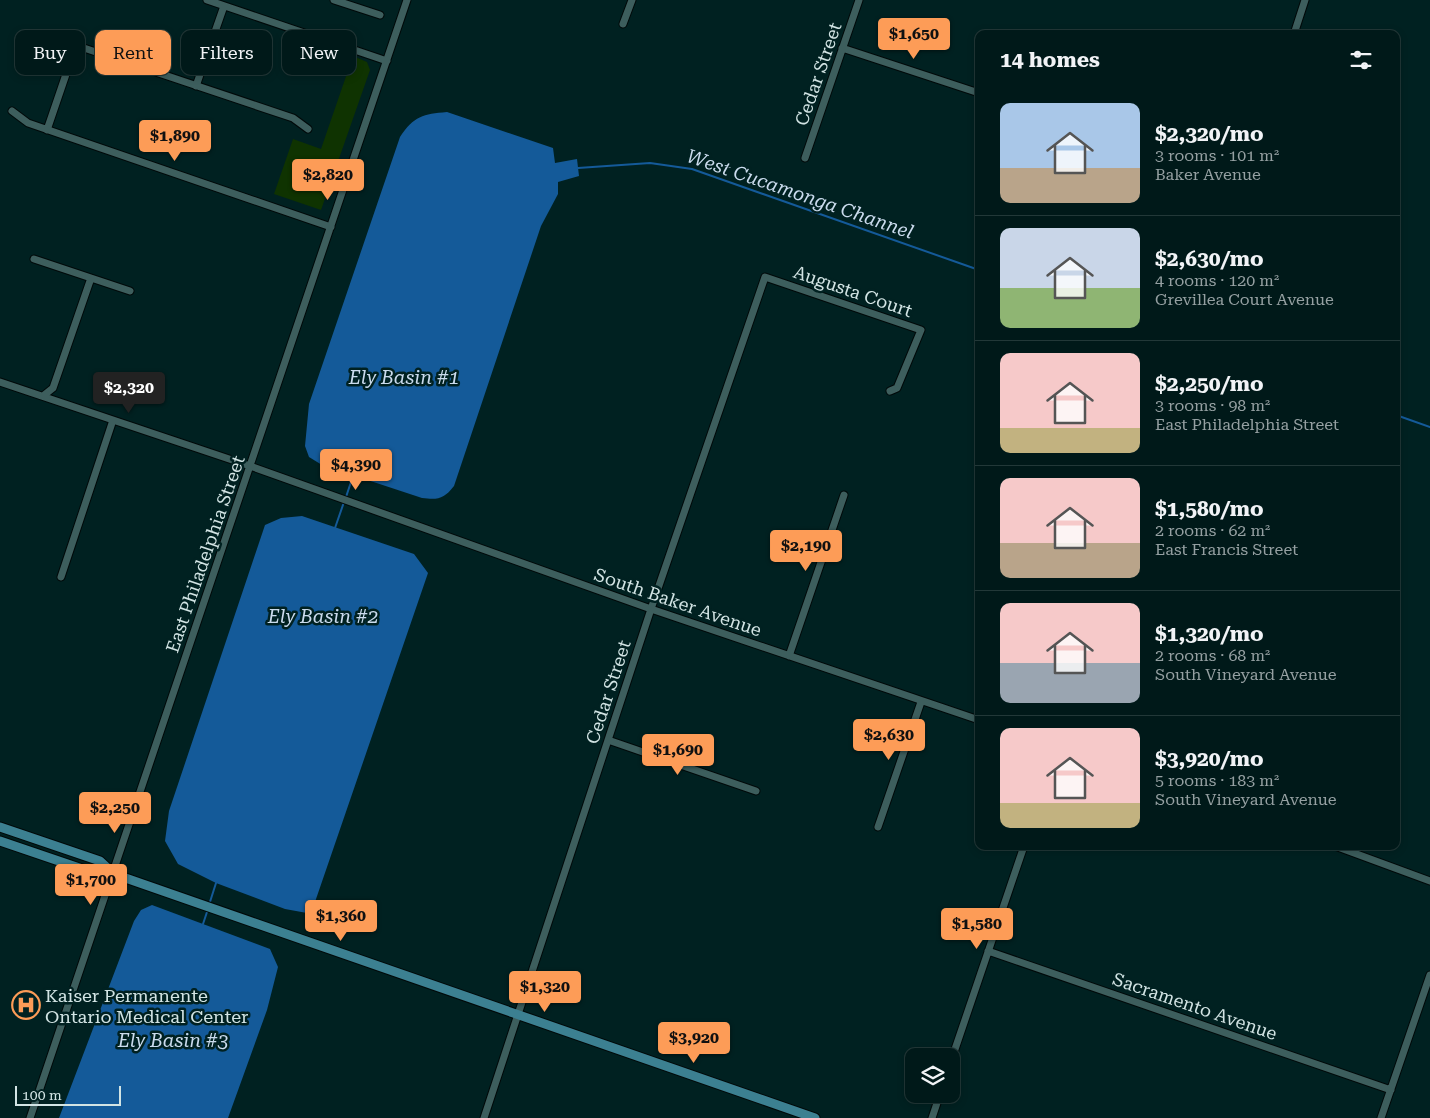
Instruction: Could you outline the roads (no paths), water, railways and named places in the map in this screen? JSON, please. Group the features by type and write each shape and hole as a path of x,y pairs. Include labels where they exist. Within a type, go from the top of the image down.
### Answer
{"main road":[{"path":"0,827 100,861 114,874"},
{"path":"0,841 95,873 114,874 517,1016 815,1118"}],"street":[{"path":"207,0 387,61"},
{"path":"334,0 352,3 380,15"},
{"name":"East Philadelphia Street","path":"30,1118 114,874 407,0"},
{"path":"624,24 632,0"},
{"name":"Cedar Street","path":"805,158 859,0"},
{"path":"1295,30 1305,0"},
{"path":"196,86 224,6"},
{"path":"85,48 293,118 308,130"},
{"path":"842,48 975,92"},
{"path":"47,130 66,75"},
{"path":"12,111 28,124 331,226"},
{"path":"34,258 130,291"},
{"name":"Cedar Street","path":"484,1118 608,740 765,277"},
{"name":"Augusta Court","path":"765,277 921,330 897,388 890,391"},
{"path":"43,396 54,388 91,278"},
{"name":"South Baker Avenue","path":"0,382 250,466 652,609 920,702 975,719"},
{"path":"61,577 114,420"},
{"path":"788,656 844,495"},
{"path":"878,827 920,702"},
{"path":"608,740 756,791"},
{"path":"955,1048 1023,850"},
{"path":"1346,850 1430,881"},
{"name":"Sacramento Avenue","path":"988,951 1391,1090"},
{"path":"1381,1118 1430,975"},
{"path":"932,1118 937,1103"}],"water":[{"name":"Ely Basin #1","path":"447,112 553,148 555,163 577,159 579,176 558,182 558,194 541,226 454,486 447,494 440,498 428,499 322,465 309,457 305,446 309,404 400,137 420,117"},
{"name":"Ely Basin #2","path":"302,516 414,554 428,573 315,902 307,913 285,909 216,883 178,864 165,841 169,811 265,525 281,518"},
{"name":"Ely Basin #3","path":"152,905 270,949 278,967 267,1010 228,1118 59,1118 134,921 141,910"}],"waterway":[{"name":"West Cucamonga Channel","path":"578,168 650,163 692,169 975,269"},
{"name":"West Cucamonga Channel","path":"1400,416 1430,427"},
{"path":"346,497 353,476"},
{"path":"335,528 344,502"},
{"path":"209,905 216,883"},
{"path":"203,924 208,909"}],"place":[{"name":"Kaiser Permanente Ontario Medical Center","path":"26,1005"}]}
